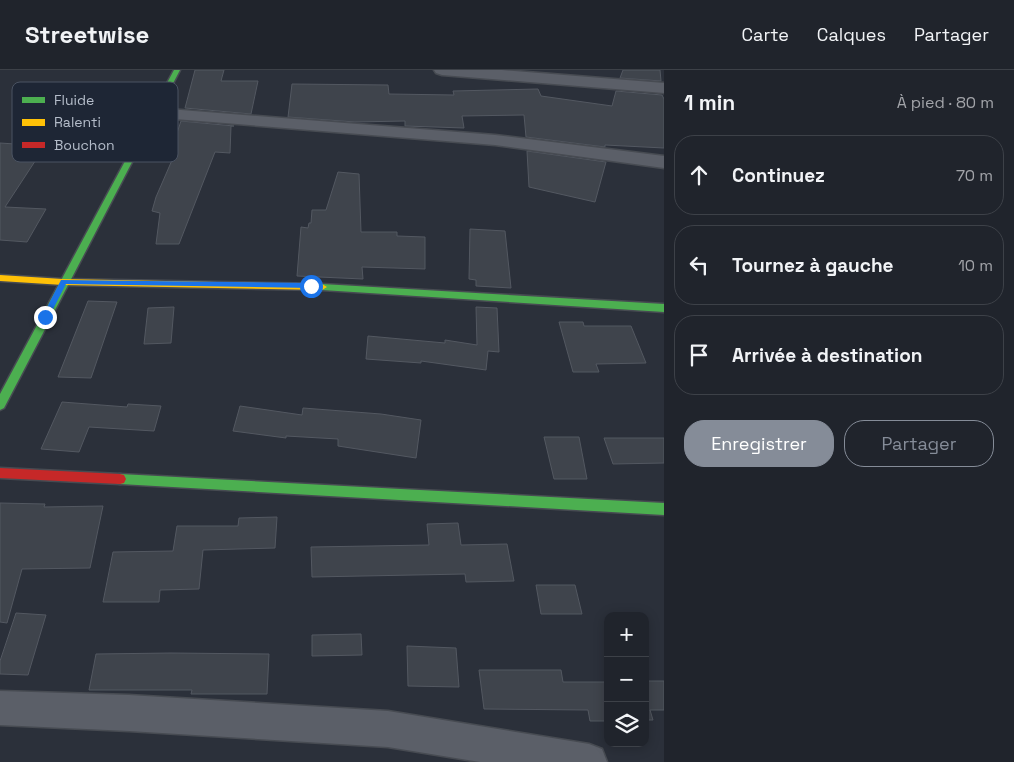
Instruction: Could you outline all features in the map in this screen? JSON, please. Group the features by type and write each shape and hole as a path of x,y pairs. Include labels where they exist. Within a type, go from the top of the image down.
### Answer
{"street":[{"path":"171,82 177,70"},
{"path":"442,70 664,88"},
{"path":"178,115 495,140 664,162"},
{"path":"0,405 63,282 129,162"},
{"path":"0,278 63,282 311,286 664,308"},
{"path":"0,474 287,487 664,509"},
{"path":"0,708 139,714 388,729 589,762"}],"building":[{"path":"195,70 224,70 221,81 258,81 251,114 185,108"},
{"path":"623,70 660,70 661,81 620,78"},
{"path":"292,84 388,85 389,94 454,95 453,91 538,89 541,96 612,106 616,91 662,95 664,99 664,148 605,145 605,147 526,137 524,115 462,116 464,128 405,126 405,121 355,122 288,117"},
{"path":"181,121 234,126 231,126 230,153 215,152 179,244 156,244 160,213 152,211 171,162 178,162 178,130"},
{"path":"0,143 12,144 12,162 35,162 5,207 46,209 27,242 0,240"},
{"path":"527,151 606,162 595,202 529,187"},
{"path":"338,172 359,174 361,232 397,232 397,236 425,237 425,269 362,267 363,279 297,276 301,227 308,228 309,223 311,223 312,210 326,210"},
{"path":"470,229 505,231 511,288 476,286 476,280 469,279"},
{"path":"88,301 117,302 91,378 58,377"},
{"path":"174,307 171,343 144,344 148,308"},
{"path":"476,307 497,308 499,352 488,351 486,370 421,361 421,363 366,359 368,336 445,343 445,340 477,345"},
{"path":"559,322 583,322 584,326 631,326 646,363 596,364 599,372 573,372"},
{"path":"62,402 127,407 128,404 161,406 154,431 89,427 79,452 41,449"},
{"path":"240,406 302,415 303,408 381,414 421,420 416,458 338,446 338,439 286,436 286,438 233,431"},
{"path":"544,437 579,437 587,479 554,479"},
{"path":"604,438 664,438 664,463 613,464"},
{"path":"0,503 45,504 44,507 103,506 90,568 22,569 7,623 0,622"},
{"path":"277,517 275,548 203,550 199,589 160,590 159,602 103,602 113,552 173,551 177,526 238,526 239,518"},
{"path":"458,523 461,545 507,544 514,581 466,582 465,574 312,577 311,547 429,545 427,524"},
{"path":"536,585 575,585 582,614 541,614"},
{"path":"16,613 46,615 28,675 0,674 0,661"},
{"path":"361,634 362,655 312,656 312,635"},
{"path":"407,646 456,648 459,687 408,686"},
{"path":"96,654 269,654 267,694 191,694 192,690 89,690"},
{"path":"479,670 561,670 563,682 604,682 604,721 590,721 588,710 484,709"},
{"path":"649,681 664,681 664,710 650,710 653,720 649,720"}],"traffic: fast":[{"path":"171,82 177,70"},
{"path":"0,405 128,162"},
{"path":"322,287 664,308"},
{"path":"120,479 664,509"}],"traffic: slow":[{"path":"0,278 63,282 322,287"}],"traffic: jam":[{"path":"0,473 120,479"}],"route":[{"path":"45,317 63,282 311,286"}]}
